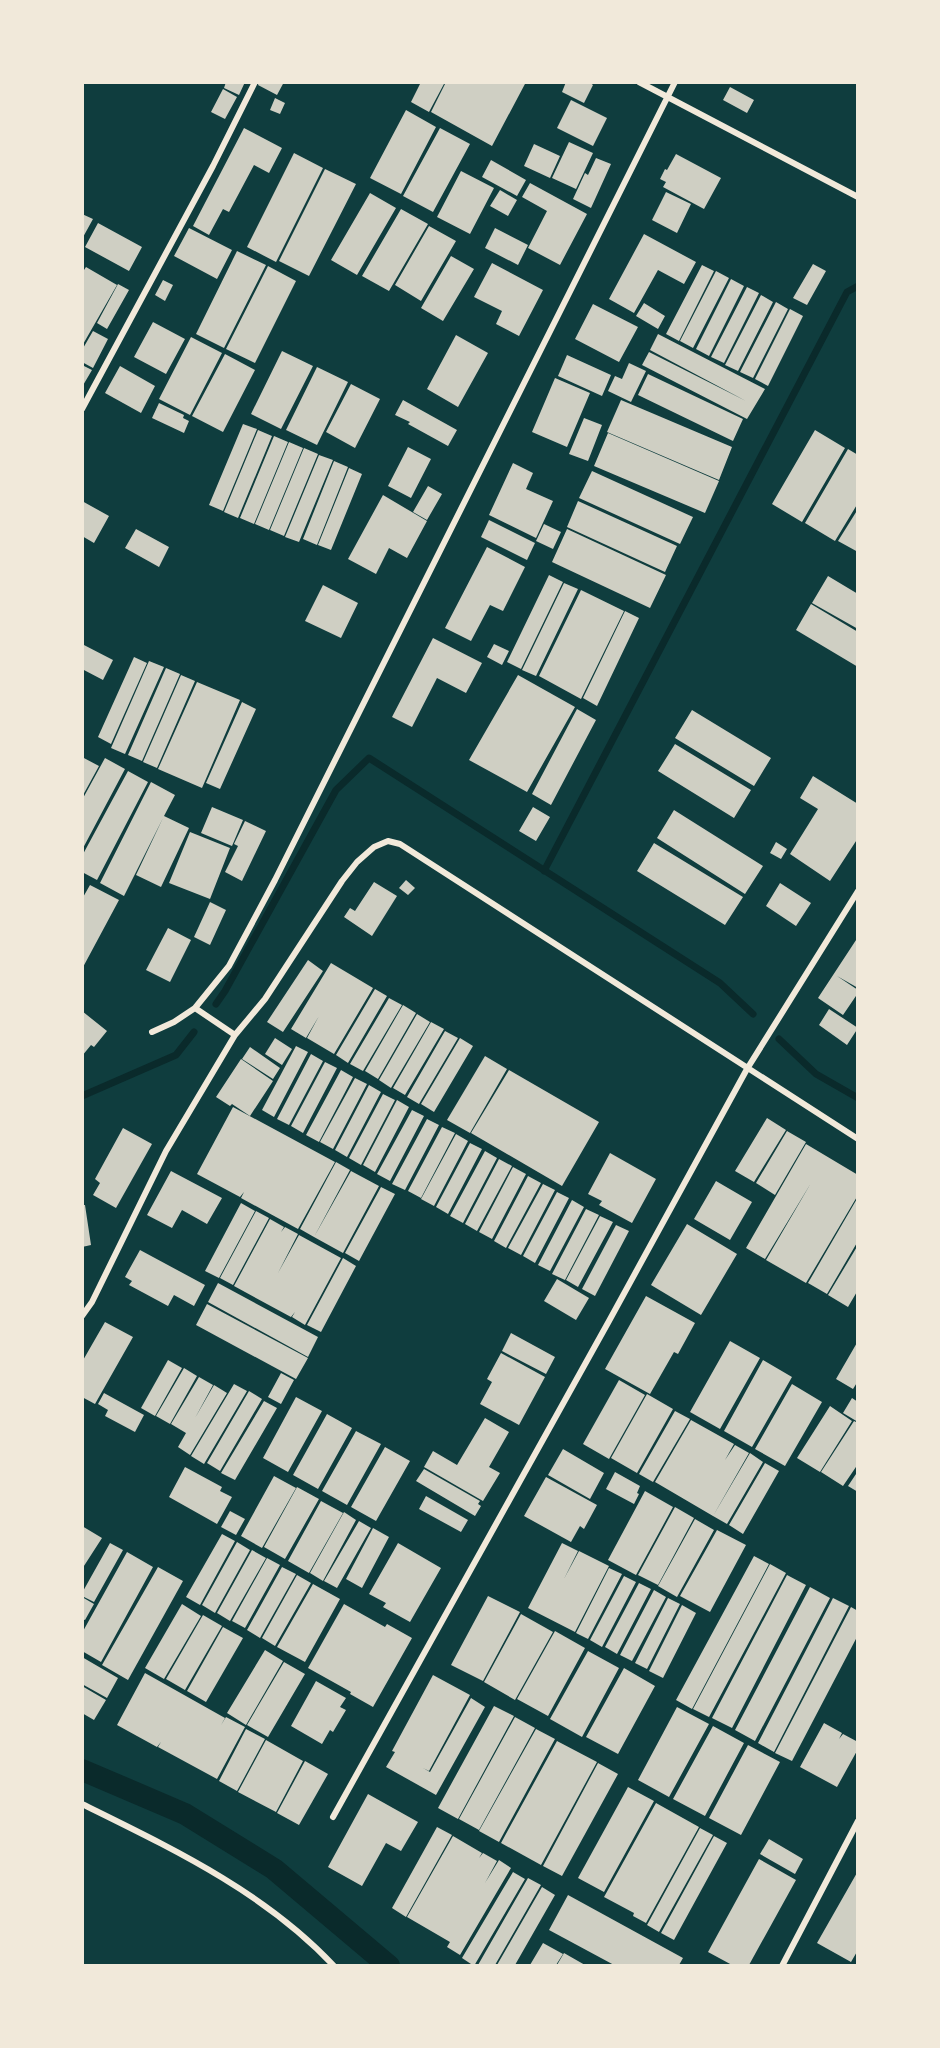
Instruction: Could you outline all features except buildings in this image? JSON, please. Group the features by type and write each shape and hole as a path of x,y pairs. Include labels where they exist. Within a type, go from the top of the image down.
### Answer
{"street":[{"path":"82,409 213,166 255,82"},
{"path":"639,82 858,197"},
{"path":"152,1032 174,1022 195,1008 229,966 275,880 675,82"},
{"path":"82,1317 92,1302 166,1151 235,1035 265,999 342,881 357,862 374,847 388,841 400,844 858,1139"},
{"path":"333,1817 747,1069 858,891"},
{"path":"195,1008 235,1035"},
{"path":"82,1804 216,1874 269,1909 315,1946 334,1965"},
{"path":"782,1965 858,1821"}],"waterway":[{"path":"544,871 847,292 858,286"},
{"path":"216,1004 336,790 369,758 720,983 753,1014"},
{"path":"82,1096 176,1055 194,1032"},
{"path":"779,1039 816,1074 858,1098"},
{"path":"82,1770 185,1814 274,1869 389,1966"}]}
